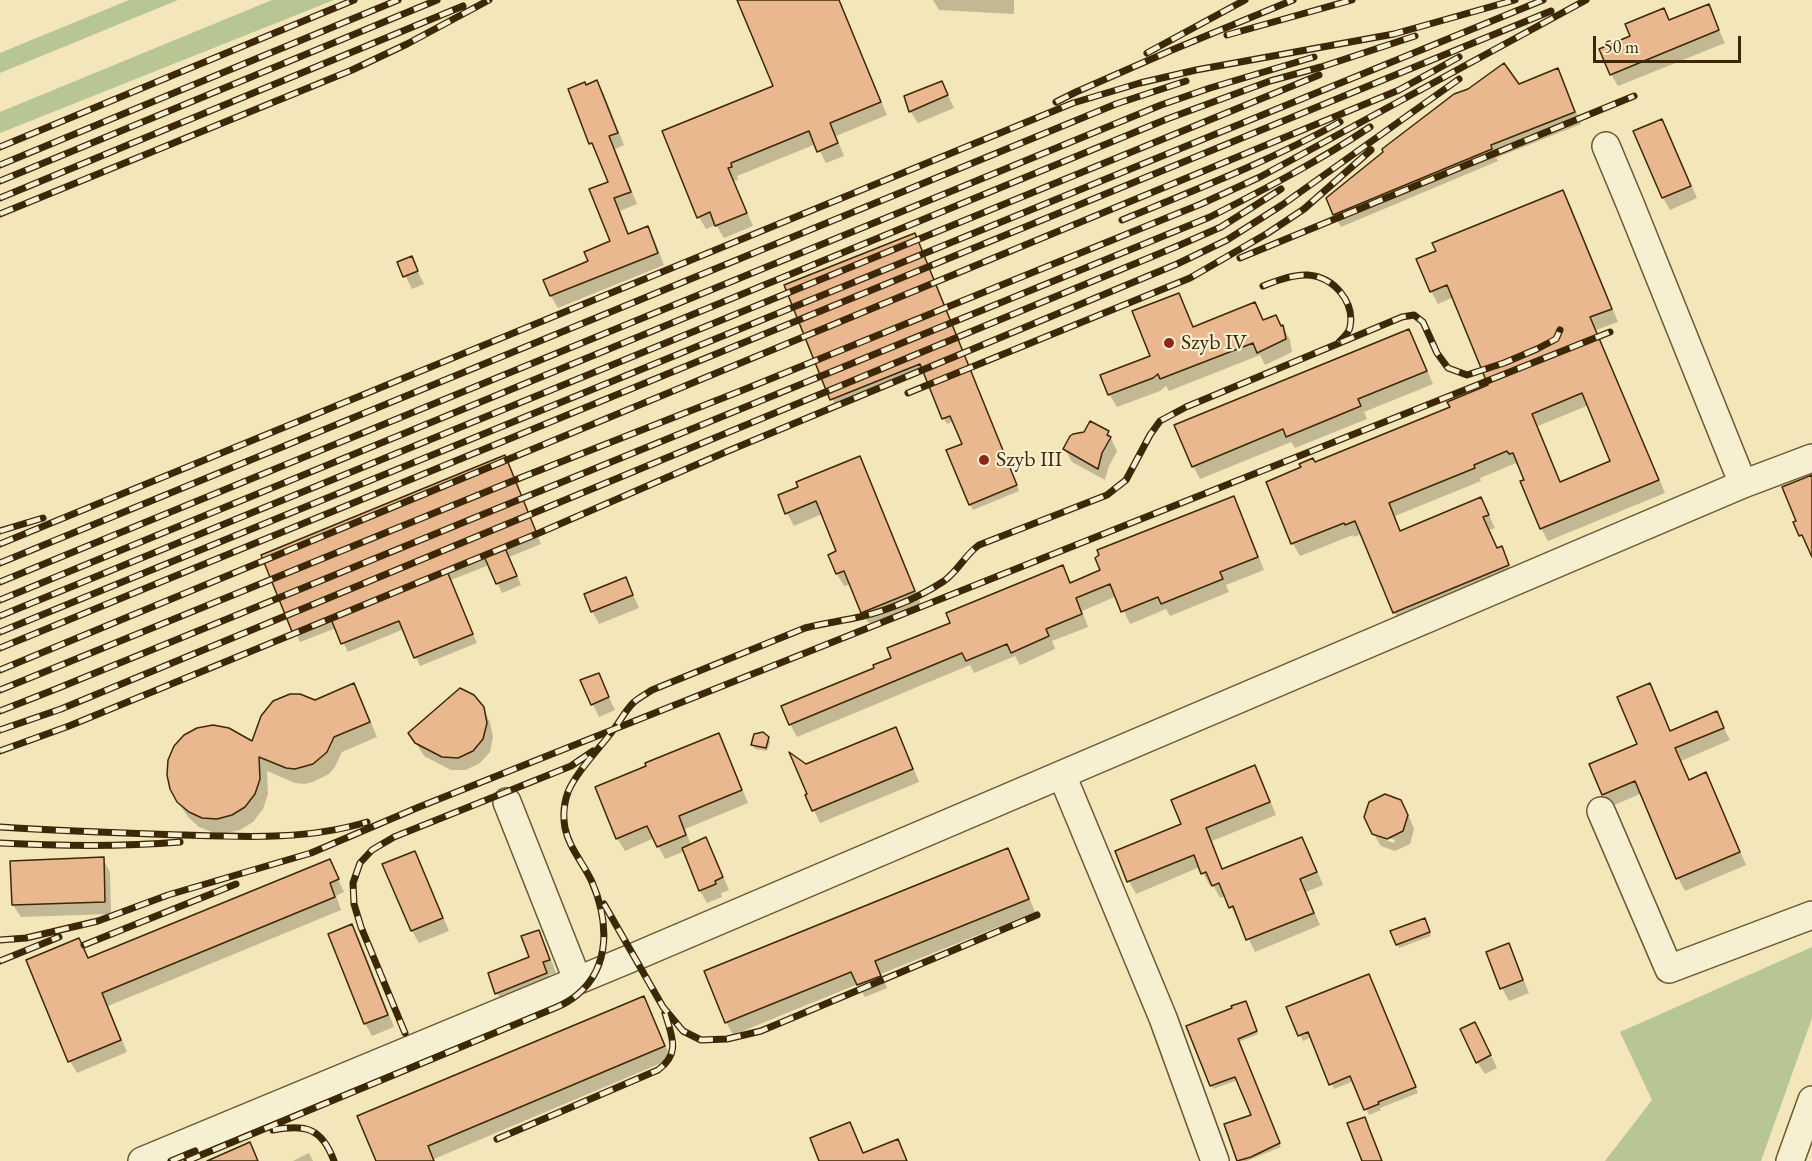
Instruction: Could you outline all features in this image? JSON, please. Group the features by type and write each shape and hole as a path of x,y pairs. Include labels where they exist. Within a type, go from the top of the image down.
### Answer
{"street":[{"path":"1606,147 1743,484"},
{"path":"142,1161 1062,776 1743,484 1812,458"},
{"path":"1062,776 1163,1018 1215,1161"},
{"path":"507,802 577,979"},
{"path":"1600,812 1669,969 1812,915"},
{"path":"1790,1161 1812,1100"}],"green space":[{"path":"129,0 178,0 0,73 0,53"},
{"path":"272,0 334,0 0,133 0,112"},
{"path":"1812,947 1812,1018 1761,1161 1605,1161 1652,1100 1620,1032"}],"building":[{"path":"737,0 839,0 881,102 830,123 838,143 817,152 809,131 731,163 732,167 728,168 747,213 715,226 710,212 697,218 662,131 773,86"},
{"path":"1709,4 1719,30 1610,75 1599,49 1630,36 1625,24 1664,8 1669,20"},
{"path":"1504,63 1519,84 1558,68 1575,112 1491,145 1492,149 1333,215 1326,198 1383,152 1382,149 1454,94 1468,89"},
{"path":"597,80 618,133 609,136 631,192 614,198 628,234 648,226 658,253 550,296 543,280 588,261 584,252 610,241 589,189 608,182 592,143 589,144 568,89"},
{"path":"942,81 948,95 909,112 904,96"},
{"path":"1662,119 1691,186 1662,198 1633,131"},
{"path":"1563,190 1612,309 1590,317 1659,480 1540,529 1520,481 1524,480 1513,453 1509,454 1507,451 1474,465 1475,468 1389,503 1400,531 1481,497 1489,515 1483,517 1497,548 1502,546 1509,565 1393,613 1355,521 1345,525 1344,523 1291,544 1266,482 1301,467 1299,464 1313,458 1315,462 1450,407 1447,402 1488,385 1447,285 1430,292 1416,259 1436,251 1432,243","holes":["1582,393 1610,461 1560,482 1532,414"]},
{"path":"915,233 1017,485 969,505 946,450 962,444 950,416 942,419 920,364 830,400 784,285"},
{"path":"412,256 418,271 403,277 397,262"},
{"path":"1179,293 1193,327 1255,302 1263,320 1276,315 1281,326 1283,325 1286,339 1257,353 1253,343 1160,379 1158,374 1108,395 1100,375 1150,356 1132,311"},
{"path":"1409,329 1427,371 1358,399 1361,406 1286,437 1283,429 1192,467 1174,425"},
{"path":"1090,421 1109,431 1107,435 1111,437 1102,453 1098,469 1063,449 1070,436 1084,432"},
{"path":"505,455 537,534 505,548 517,576 496,584 484,556 447,571 473,634 414,658 399,621 341,644 331,619 293,634 261,555"},
{"path":"860,456 915,591 861,613 844,571 836,574 828,555 836,551 816,501 785,514 778,495 798,487 796,482"},
{"path":"1812,475 1812,557 1793,522 1796,521 1782,487"},
{"path":"1234,496 1258,557 1220,572 1223,579 1161,604 1158,597 1121,612 1110,584 1076,598 1082,614 1046,629 1049,636 1011,653 1007,644 966,661 962,653 789,725 781,706 874,668 873,665 891,658 887,648 950,623 946,613 1063,565 1070,583 1100,570 1095,558 1099,555 1097,550"},
{"path":"626,577 633,595 591,612 584,594"},
{"path":"599,673 609,697 591,705 580,680"},
{"path":"354,683 370,722 334,737 327,752 313,764 295,769 286,768 259,757 260,779 255,794 245,807 232,815 217,819 202,818 189,812 177,802 170,789 167,775 168,760 174,746 184,735 197,728 213,725 229,728 252,741 261,716 273,701 290,694 300,694 315,700"},
{"path":"1650,683 1670,731 1717,711 1724,728 1675,748 1689,780 1706,772 1740,852 1676,879 1635,781 1602,795 1589,764 1637,744 1617,697"},
{"path":"460,688 474,695 484,707 487,723 483,739 473,751 458,758 442,757 415,743 408,733"},
{"path":"896,727 913,769 812,811 789,752 806,764"},
{"path":"763,732 769,737 766,748 751,745 754,734"},
{"path":"719,733 742,790 679,816 686,835 657,847 647,826 616,839 595,787 646,766 645,763"},
{"path":"1255,765 1270,802 1206,828 1222,869 1302,837 1317,872 1300,879 1314,913 1246,940 1233,906 1229,908 1219,883 1212,886 1206,872 1201,874 1194,855 1127,882 1115,851 1181,824 1171,800"},
{"path":"1385,794 1401,800 1408,815 1403,831 1387,839 1372,834 1364,817 1369,802"},
{"path":"706,837 723,877 715,881 716,884 699,891 682,848"},
{"path":"1008,848 1029,899 875,961 881,976 857,985 851,972 725,1023 704,971"},
{"path":"415,851 443,918 411,931 382,864"},
{"path":"104,857 105,902 12,905 10,861"},
{"path":"330,859 339,879 330,883 335,897 102,993 121,1040 68,1062 26,960 79,938 88,958"},
{"path":"1425,918 1430,932 1396,945 1390,931"},
{"path":"352,924 388,1015 364,1024 328,934"},
{"path":"539,930 550,960 543,962 547,973 495,994 488,973 529,957 521,936"},
{"path":"1509,943 1523,980 1500,989 1486,952"},
{"path":"1369,974 1416,1087 1364,1110 1350,1076 1329,1085 1308,1032 1298,1036 1286,1007"},
{"path":"644,996 665,1046 428,1146 434,1161 376,1161 357,1116"},
{"path":"1246,1001 1257,1031 1238,1039 1280,1143 1237,1161 1224,1124 1251,1115 1235,1077 1210,1086 1186,1026"},
{"path":"1475,1022 1491,1055 1476,1063 1460,1029"},
{"path":"1365,1117 1382,1161 1362,1161 1347,1123"},
{"path":"850,1122 863,1153 898,1139 907,1161 819,1161 810,1138"},
{"path":"250,1142 258,1161 207,1161"}],"railway":[{"path":"0,147 354,0"},
{"path":"0,165 398,0"},
{"path":"0,181 437,0"},
{"path":"0,214 352,70 407,44 489,0"},
{"path":"1147,53 1245,0"},
{"path":"1056,102 1172,50 1293,0"},
{"path":"1227,35 1352,0"},
{"path":"0,544 1073,103 1140,83 1196,70 1394,34 1515,0"},
{"path":"0,632 1543,0"},
{"path":"0,690 1201,204 1260,177 1586,0"},
{"path":"0,198 463,6"},
{"path":"0,648 1551,11"},
{"path":"0,600 1167,119 1270,81 1415,36"},
{"path":"0,582 1161,105 1314,57"},
{"path":"0,670 1399,90 1459,57"},
{"path":"0,616 1319,75"},
{"path":"0,751 69,726 539,533 728,451 1177,264 1227,240 1282,205 1459,79"},
{"path":"0,563 1116,104 1186,81"},
{"path":"1240,258 1634,96"},
{"path":"1122,220 1260,162 1340,122"},
{"path":"0,711 1210,217 1311,163 1370,127"},
{"path":"908,393 1190,278 1268,233 1304,209 1371,150"},
{"path":"0,730 61,709 1180,245 1221,227 1281,189"},
{"path":"1263,286 1285,278 1303,275 1326,280 1341,292 1351,318 1350,327 1339,342"},
{"path":"187,1161 557,1007 577,995 596,970 604,942 604,926 592,882 573,849 565,828 564,815 567,796 577,776 628,709 635,701 652,690 805,628 874,613 922,594 949,577 979,545 1107,495 1126,480 1160,421 1186,407 1402,317 1414,315 1423,322 1437,353 1448,368 1467,375 1537,349 1556,339 1560,330"},
{"path":"0,940 26,938 98,921 168,895 311,853 419,807 1610,332"},
{"path":"0,531 43,518"},
{"path":"405,1033 361,927 354,904 353,883 360,863 372,850 394,837 571,766 593,751"},
{"path":"0,827 253,837 322,832 367,822"},
{"path":"0,843 90,846 180,842"},
{"path":"84,945 236,884"},
{"path":"604,904 663,1007 683,1031 701,1040 727,1039 761,1031 1037,915"},
{"path":"0,961 59,937"},
{"path":"497,1139 658,1070 670,1057 673,1044 665,1013"},
{"path":"273,1130 304,1128 311,1131 324,1141 334,1161"},
{"path":"171,1161 195,1151"}],"place":[{"name":"Szyb IV","path":"1169,343"},
{"name":"Szyb III","path":"984,460"}]}
